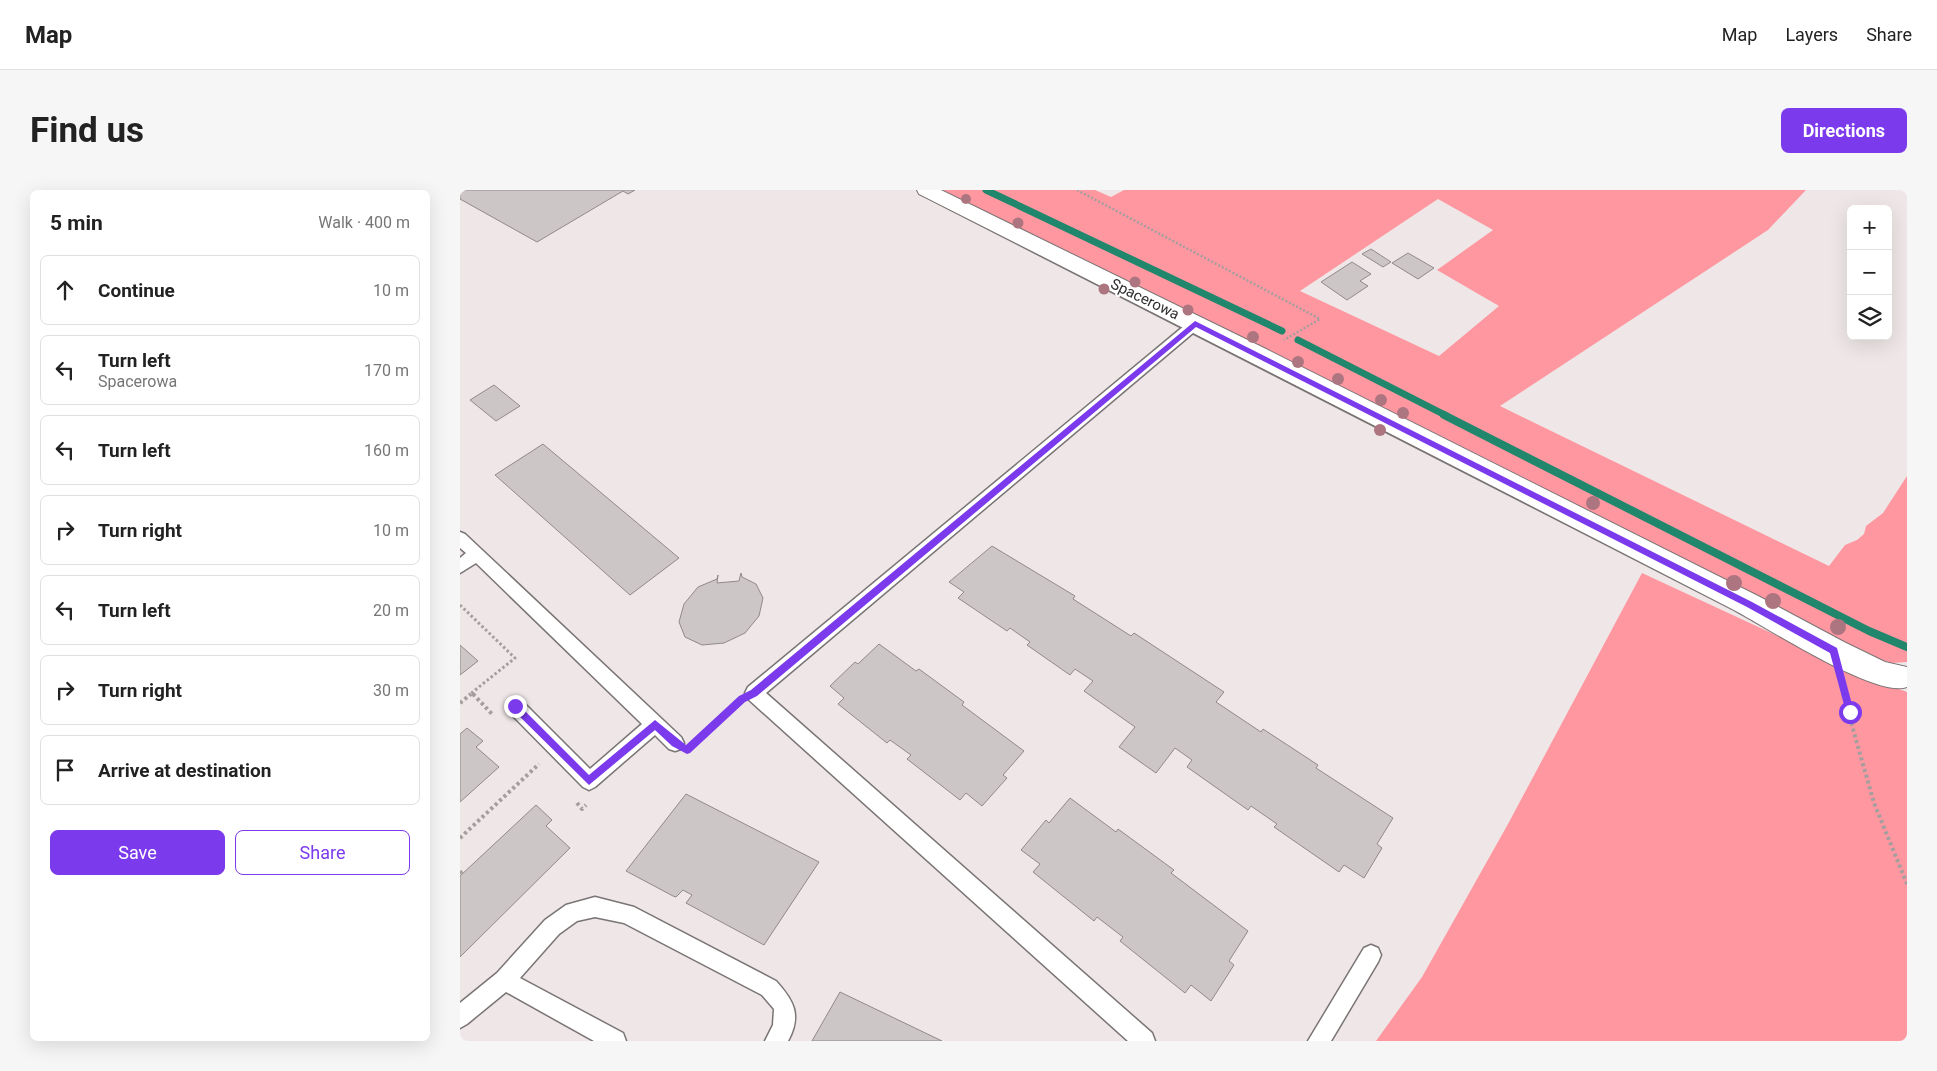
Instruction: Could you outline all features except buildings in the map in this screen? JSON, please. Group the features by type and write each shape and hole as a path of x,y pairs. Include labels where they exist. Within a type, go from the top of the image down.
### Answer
{"street":[{"name":"Spacerowa","path":"926,190 1258,355 1741,600 1834,651 1882,674 1903,676"}],"lane":[{"path":"1144,1041 754,693 1195,324"},
{"path":"460,538 675,743"},
{"path":"460,566 477,554"},
{"path":"515,706 589,781 655,724"},
{"path":"460,1017 504,980 552,927 573,912 595,907 627,914 769,988 784,1005 784,1027 776,1041"},
{"path":"1319,1041 1371,955"},
{"path":"504,980 615,1041"}],"path":[{"path":"1077,190 1320,319 1258,355"},
{"path":"460,605 515,658 460,703"},
{"path":"1834,651 1859,755 1874,803 1907,884"},
{"path":"472,693 498,720"},
{"path":"675,743 687,750 742,699 754,693"},
{"path":"460,838 539,765 533,758"}],"shaded area":[{"path":"941,190 1095,190 1111,197 1124,190 1806,190 1768,230 1500,406 1829,566 1845,545 1857,540 1864,534 1866,526 1883,513 1907,476 1907,662 1892,663 1859,653","holes":["1438,199 1493,230 1437,270 1499,306 1439,356 1300,291"]},
{"path":"1642,573 1862,675 1907,692 1907,1041 1376,1041 1422,977 1508,824"}],"waterway":[{"path":"986,190 1282,331"},
{"path":"1298,340 1447,416"},
{"path":"1444,415 1869,631 1907,647"}],"route":[{"path":"515,706 589,781 655,724 675,743 687,750 742,699 754,693 1195,324 1750,605 1834,651 1842,688 1850,712"}]}
